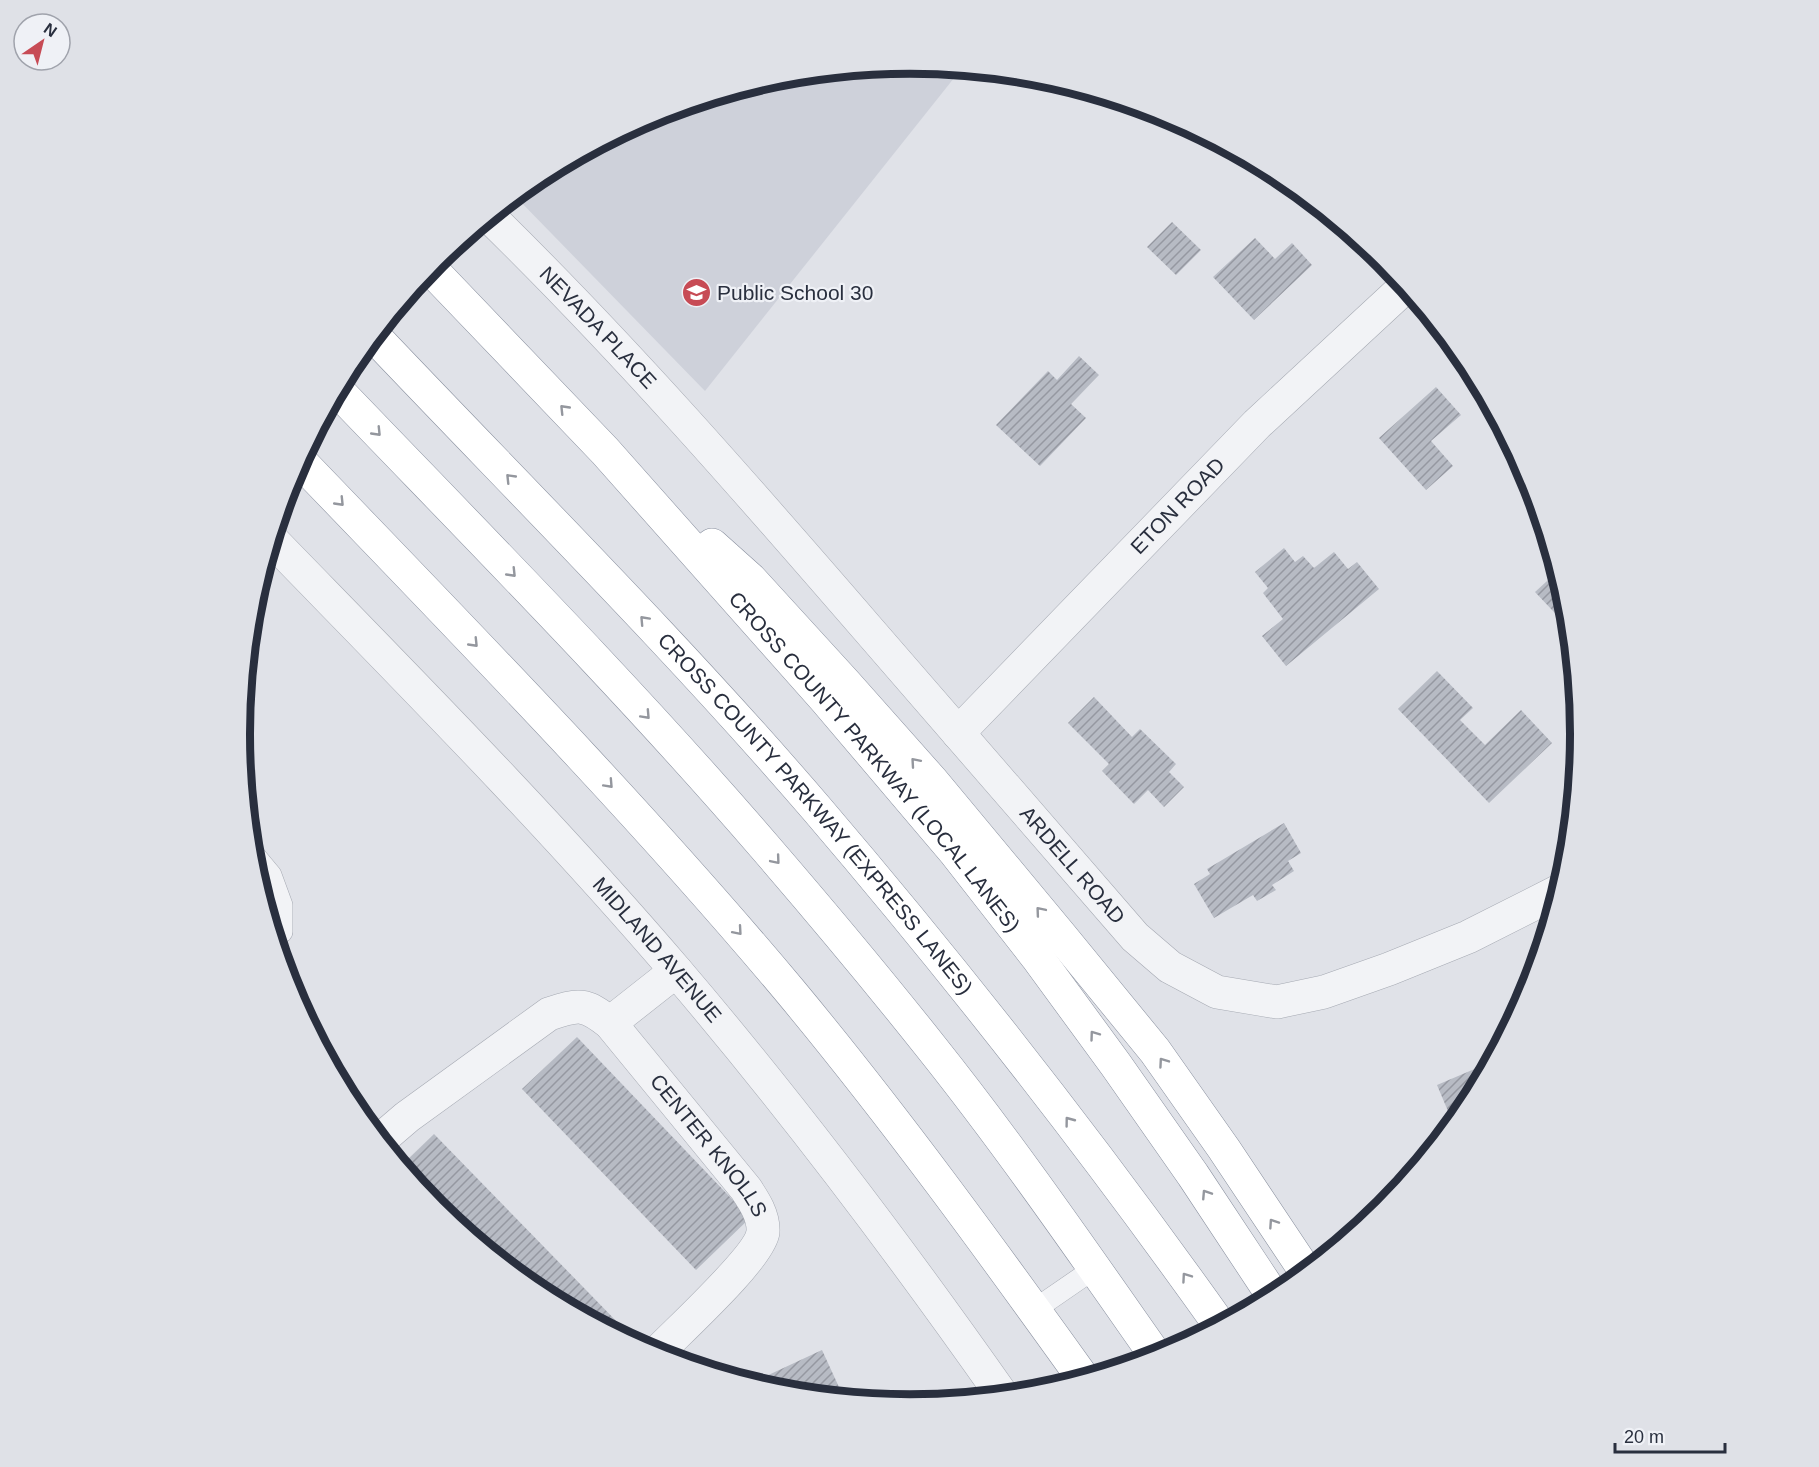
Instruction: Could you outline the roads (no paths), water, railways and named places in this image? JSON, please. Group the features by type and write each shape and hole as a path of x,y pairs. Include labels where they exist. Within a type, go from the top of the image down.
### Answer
{"highway":[{"name":"CROSS COUNTY PARKWAY (LOCAL LANES)","path":"436,274 605,451 869,749 997,905 1123,1074 1267,1288"},
{"name":"CROSS COUNTY PARKWAY (EXPRESS LANES)","path":"379,342 634,608 815,807 1055,1102 1215,1318"},
{"path":"343,396 672,742 762,843 932,1049 1012,1154 1150,1347"},
{"path":"605,451 750,579 933,782 1155,1051 1301,1264"},
{"path":"306,468 615,790 703,890 840,1054 994,1255 1078,1371"},
{"path":"994,1255 1023,1322 1059,1376"}],"street":[{"name":"NEVADA PLACE","path":"494,221 606,333 704,442"},
{"name":"ETON ROAD","path":"958,733 1257,424 1400,292"},
{"name":"ARDELL ROAD","path":"704,442 775,520 1135,938 1170,967 1217,992 1277,1002 1324,993 1468,938 1549,896"},
{"name":"MIDLAND AVENUE","path":"278,545 537,816 676,970 861,1200 997,1388"},
{"path":"610,1023 676,970"},
{"name":"CENTER KNOLLS","path":"386,1135 407,1117 549,1014 571,1006 592,1009 610,1023 746,1189 762,1221 763,1232 760,1242 747,1262 664,1346"}],"lane":[{"path":"263,865 272,875 282,905 282,932"},
{"path":"1034,1310 1095,1268"}],"place":[{"name":"Public School 30","path":"696,293"}]}
